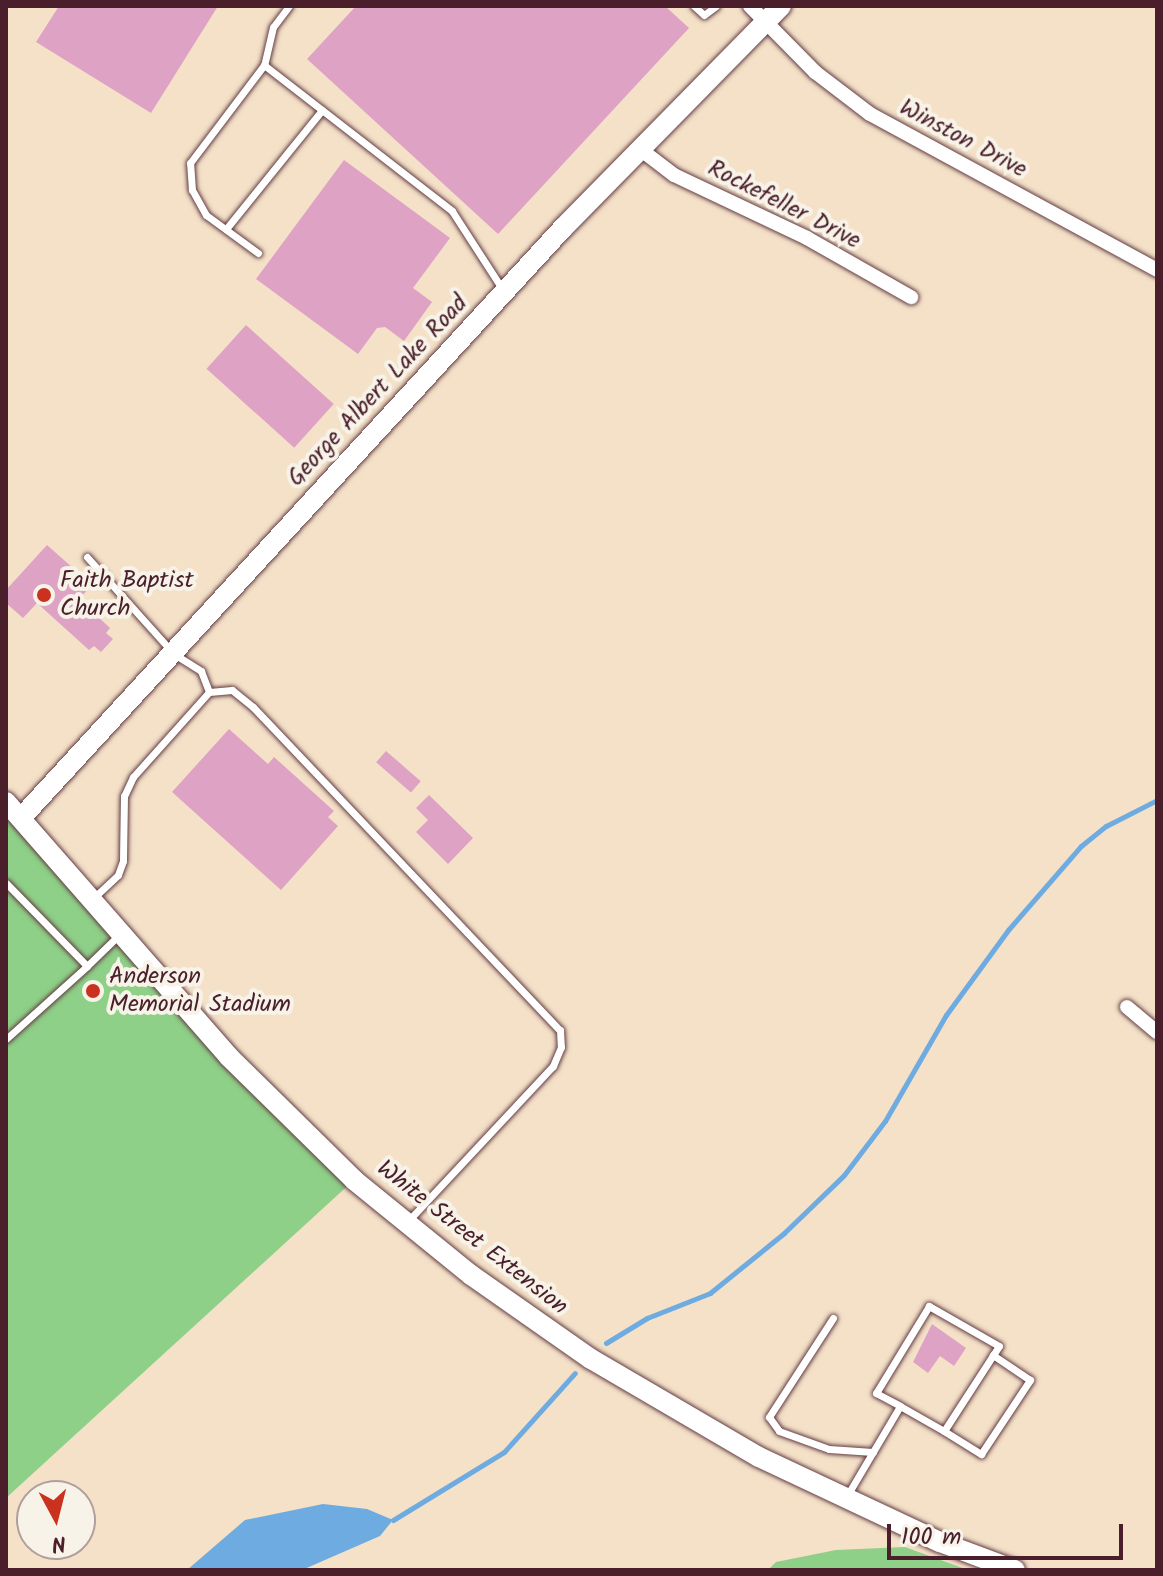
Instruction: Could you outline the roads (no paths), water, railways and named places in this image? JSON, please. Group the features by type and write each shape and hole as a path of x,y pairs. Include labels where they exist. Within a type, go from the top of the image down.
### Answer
{"street":[{"name":"Winston Drive","path":"750,6 815,72 870,114 1157,270"},
{"name":"George Albert Lake Road","path":"21,818 505,292 781,6"},
{"name":"Rockefeller Drive","path":"640,149 674,175 807,238 911,297"},
{"name":"White Street Extension","path":"6,802 118,936 250,1078 405,1223 591,1359 734,1443 845,1500 1015,1570"},
{"path":"1127,1007 1157,1032"}],"lane":[{"path":"258,253 206,215 192,190 190,163 264,65 273,27 289,6"},
{"path":"694,6 704,15 716,6"},
{"path":"264,65 452,211 505,292"},
{"path":"226,229 322,110"},
{"path":"87,557 174,654 201,671 209,692"},
{"path":"88,901 118,875 124,796 133,777 209,692 232,690 253,707 560,1030 561,1047 553,1066 405,1223"},
{"path":"6,883 87,966"},
{"path":"6,1039 118,936"},
{"path":"944,1431 993,1355 999,1346 929,1306 876,1393 981,1454 1030,1380 993,1355"},
{"path":"833,1318 769,1417 779,1431 829,1449 873,1452"},
{"path":"845,1500 900,1406"}],"water":[{"path":"323,1504 367,1509 393,1520 380,1536 302,1570 187,1570 245,1520"}],"waterway":[{"path":"606,1343 647,1318 710,1293 784,1233 844,1175 885,1121 946,1015 1008,930 1081,846 1106,826 1157,800"},
{"path":"393,1520 504,1452 575,1373"}],"place":[{"name":"Faith Baptist Church","path":"44,595"},
{"name":"Anderson Memorial Stadium","path":"93,991"}]}
